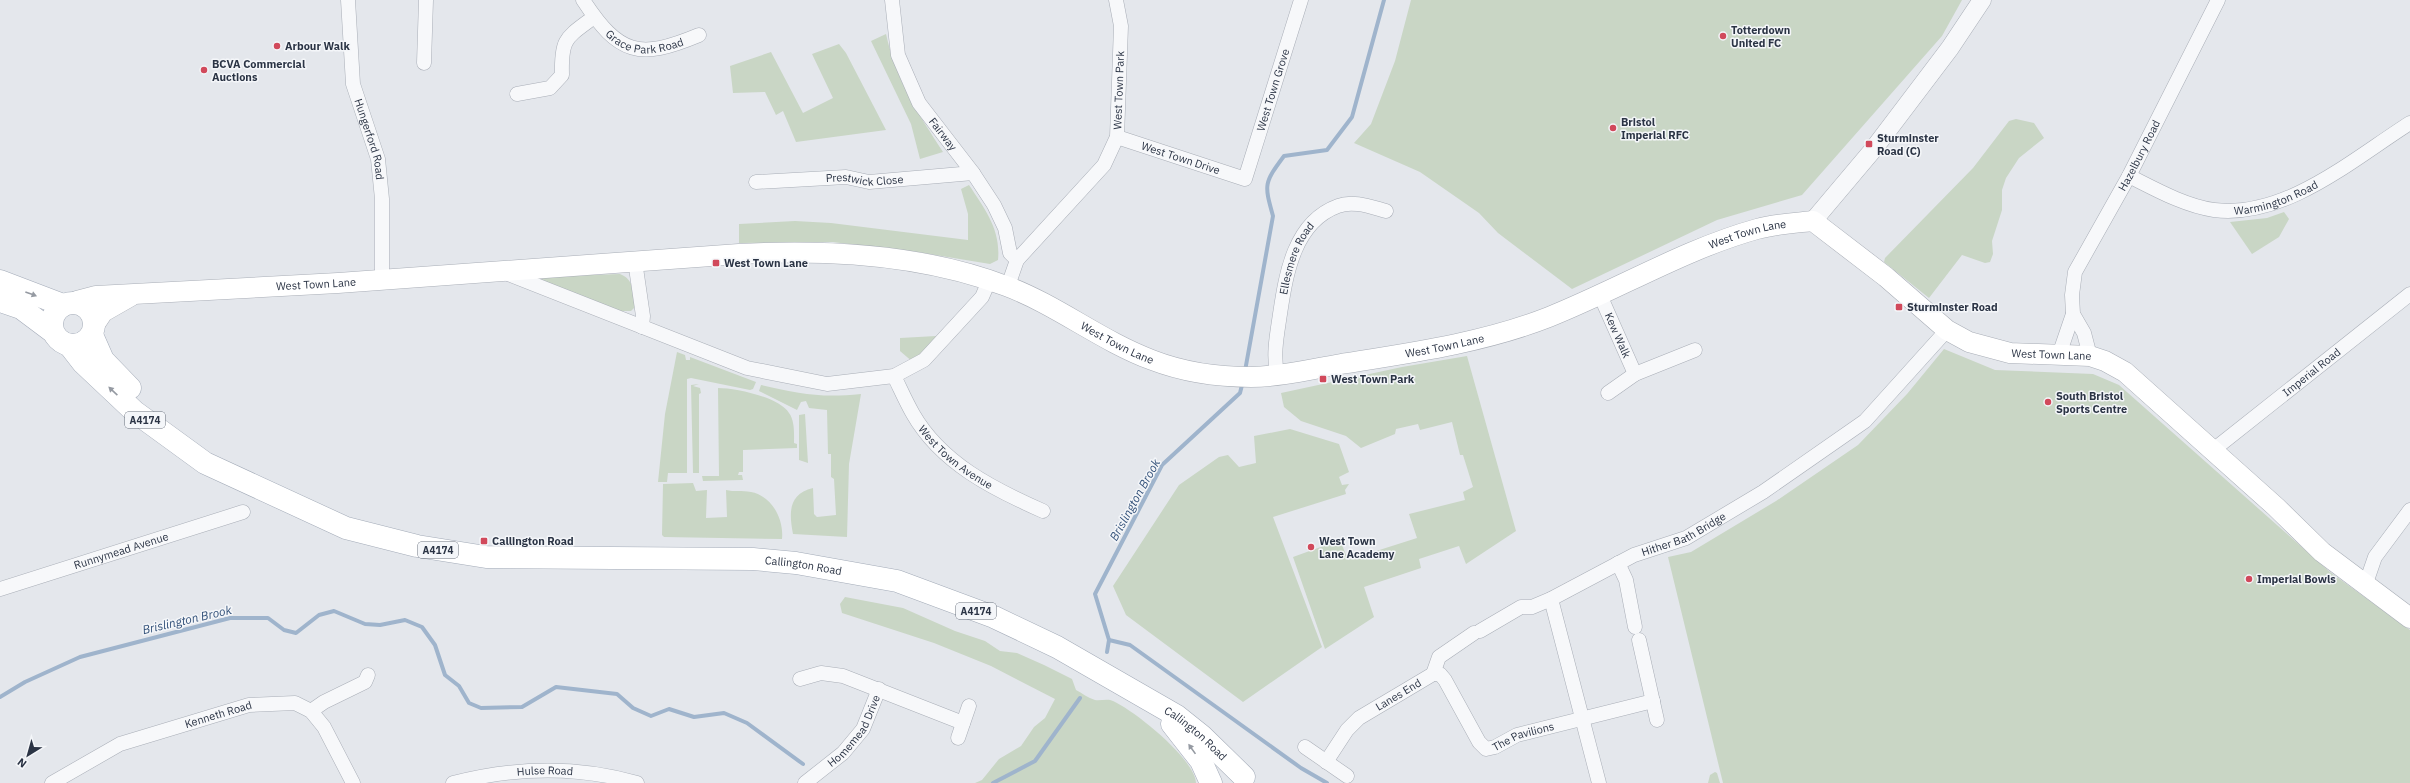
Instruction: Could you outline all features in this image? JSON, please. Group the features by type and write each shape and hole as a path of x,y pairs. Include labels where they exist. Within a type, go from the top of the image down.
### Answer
{"main road":[{"name":"West Town Lane","path":"70,303 96,296 130,296 635,261 809,252 862,255 912,262 952,270 999,284 1152,360 1201,373 1231,377 1255,377 1467,341 1545,318 1600,295 1705,246 1758,229 1813,221 1886,277 1947,330 1969,342 1990,349 2010,353 2090,356 2105,361 2130,376 2276,507 2322,552 2365,586 2410,618"},
{"name":"A4174","path":"0,281 90,310 93,329 103,360 137,395 216,457 236,476"},
{"name":"West Town Lane","path":"93,329 103,312 130,296"},
{"name":"A4174","path":"0,301 21,308 61,338 83,363 135,412 168,438 205,463 236,476"},
{"path":"70,303 55,312 52,322 61,338 80,344 93,329"},
{"name":"Callington Road","path":"236,476 274,496 346,528 417,546 486,557 753,559 796,563 898,581 1001,620 1057,647 1177,716 1202,736 1242,781"},
{"name":"Callington Road","path":"1142,697 1186,740 1201,761 1211,783"}],"street":[{"name":"Hungerford Road","path":"348,0 353,84 378,159 382,198 382,279"},
{"path":"424,63 426,0"},
{"name":"Grace Park Road","path":"583,0 594,17 609,35 626,46 650,50 668,47 699,34"},
{"name":"Fairway","path":"892,0 898,55 918,103 973,173 994,205 1004,228 1010,253 1017,260"},
{"name":"West Town Park","path":"999,284 1017,260 1100,170 1116,137 1121,26 1116,0"},
{"name":"West Town Grove","path":"1245,179 1301,0"},
{"path":"1813,221 1872,151 1950,48 1982,0"},
{"name":"Hazelbury Road","path":"2060,355 2073,314 2072,295 2075,272 2129,176 2218,0"},
{"path":"517,94 550,88 562,74 561,51 568,36 594,17"},
{"name":"Warmington Road","path":"2129,176 2170,196 2213,210 2246,211 2281,202 2310,187 2410,123"},
{"name":"West Town Drive","path":"1116,137 1245,179"},
{"name":"Prestwick Close","path":"756,182 846,177 869,182 973,173"},
{"name":"Ellesmere Road","path":"1277,374 1274,356 1286,273 1292,256 1308,229 1324,213 1338,206 1354,204 1386,210"},
{"path":"635,261 644,316 642,328"},
{"name":"West Town Lane","path":"501,271 642,328 747,368 787,378 827,384 894,376 924,360 982,297 999,284"},
{"name":"Imperial Road","path":"2212,450 2410,294"},
{"name":"Kew Walk","path":"1600,295 1635,374"},
{"name":"Hazelbury Road","path":"2073,314 2084,334 2090,356"},
{"name":"Hither Bath Bridge","path":"1551,599 1634,555 1686,538 1763,492 1865,421 1947,330"},
{"path":"1608,393 1635,374 1695,350"},
{"name":"West Town Avenue","path":"894,376 913,415 934,443 966,471 1008,496 1043,511"},
{"path":"2365,586 2375,557 2410,510"},
{"name":"Runnymead Avenue","path":"0,588 243,512"},
{"path":"1618,563 1626,580 1657,720"},
{"path":"1551,599 1599,783"},
{"name":"Lanes End","path":"1326,762 1343,736 1360,718 1433,674 1439,657 1477,632 1521,607 1532,607 1551,599"},
{"name":"Homemead Drive","path":"800,679 821,673 835,675 879,689 963,723"},
{"name":"The Pavilions","path":"1433,674 1440,674 1445,680 1479,742 1486,748 1495,747 1517,735 1653,701"},
{"path":"311,711 324,702 365,682 368,675"},
{"name":"Homemead Drive","path":"810,779 843,753 863,729 879,689"},
{"name":"Kenneth Road","path":"52,783 120,744 249,705 278,703 295,703 311,711 324,727 353,783"},
{"path":"958,738 969,706"},
{"path":"1305,747 1347,776"},
{"name":"Hulse Road","path":"453,783 482,776 562,769 606,774 637,783"}],"green space":[{"path":"1411,0 1962,0 1942,36 1802,195 1717,220 1572,289 1498,233 1479,213 1420,172 1354,143 1371,124 1395,61"},
{"path":"886,34 902,82 916,110 943,152 920,159 911,124 871,41"},
{"path":"839,44 846,53 886,130 796,142 783,111 776,115 765,92 733,93 730,66 771,52 803,113 833,98 812,54"},
{"path":"2016,119 2034,123 2044,138 2019,158 2006,178 2002,190 2002,210 1992,241 1993,254 1990,262 1985,263 1962,255 1929,298 1884,262 1885,258 1973,168 2009,121"},
{"path":"969,185 991,220 997,239 998,260 990,264 911,251 832,242 739,243 739,224 795,221 831,223 968,240 968,214 961,189"},
{"path":"2284,212 2289,219 2279,237 2252,254 2230,222 2267,218"},
{"path":"620,274 631,283 635,307 631,311 621,311 535,280 535,277"},
{"path":"940,337 914,363 900,351 900,338"},
{"name":"South Bristol Sports Centre","path":"1944,349 1995,370 2093,374 2119,385 2330,572 2410,630 2410,783 1723,783 1668,557 1691,552 1776,501 1858,445 1907,394"},
{"path":"677,352 685,355 686,360 690,360 690,357 756,382 753,389 750,390 691,378 687,379 687,473 668,473 667,482 658,482 665,414"},
{"path":"1467,356 1516,531 1466,564 1459,546 1419,559 1421,568 1364,587 1374,617 1325,649 1293,557 1340,540 1348,560 1417,538 1409,514 1465,500 1463,492 1473,487 1463,455 1460,455 1452,422 1420,430 1418,424 1396,429 1395,434 1361,448 1346,436 1301,421 1284,407 1281,393 1402,367"},
{"path":"699,384 693,386 700,388 701,393 699,394 699,473 693,473 691,385"},
{"path":"761,385 787,391 810,394 834,396 861,394 849,464 847,537 793,534 791,519 792,505 799,495 805,491 813,488 814,514 817,517 836,515 834,479 831,477 831,454 828,454 827,410 809,408 806,401 801,402 797,410 759,391"},
{"path":"718,388 726,388 756,394 784,407 791,416 794,428 794,443 797,444 797,448 743,450 743,472 739,472 738,475 742,475 743,480 703,481 702,476 719,476"},
{"path":"805,414 808,463 799,460 799,415"},
{"path":"1290,429 1339,444 1349,472 1339,477 1342,485 1349,484 1345,490 1346,494 1273,517 1322,647 1243,702 1126,615 1113,586 1179,485 1219,457 1228,455 1239,467 1256,463 1254,436"},
{"path":"693,483 696,491 707,490 706,518 727,517 726,490 751,492 765,498 771,503 779,516 782,539 664,537 662,535 663,484"},
{"path":"845,597 903,608 955,631 985,641 1000,651 1017,653 1044,665 1072,679 1076,690 1087,697 1095,700 1113,701 1123,706 1149,725 1175,749 1186,761 1193,773 1196,783 975,783 982,780 999,759 1021,746 1034,727 1045,718 1055,699 991,666 934,643 842,613 840,604"},
{"path":"1715,772 1717,773 1720,783 1708,783 1710,775"}],"waterway":[{"path":"1245,371 1273,216 1267,190 1269,178 1284,156 1327,150 1352,117 1384,0"},
{"name":"Brislington Brook","path":"1107,652 1109,640 1095,594 1162,465 1240,393 1243,381"},
{"name":"Brislington Brook","path":"0,697 25,682 80,657 230,618 268,618 284,630 296,633 319,615 334,611 365,624 380,625 405,620 422,627 435,645 445,675 459,686 469,703 481,708 522,707 556,687 617,694 633,708 651,716 669,709 694,717 724,713 747,723 803,764"},
{"name":"Brislington Brook","path":"1109,640 1130,645 1301,768 1327,783"},
{"name":"Brislington Brook","path":"993,783 1035,761 1080,698"}],"place":[{"name":"Totterdown United FC","path":"1723,36"},
{"name":"Arbour Walk","path":"277,46"},
{"name":"BCVA Commercial Auctions","path":"204,70"},
{"name":"Bristol Imperial RFC","path":"1613,128"},
{"name":"Sturminster Road (C)","path":"1869,144"},
{"name":"West Town Lane","path":"716,263"},
{"name":"Sturminster Road","path":"1899,307"},
{"name":"West Town Park","path":"1323,379"},
{"name":"South Bristol Sports Centre","path":"2048,402"},
{"name":"Callington Road","path":"484,541"},
{"name":"West Town Lane Academy","path":"1311,547"},
{"name":"Imperial Bowls","path":"2249,579"}]}
